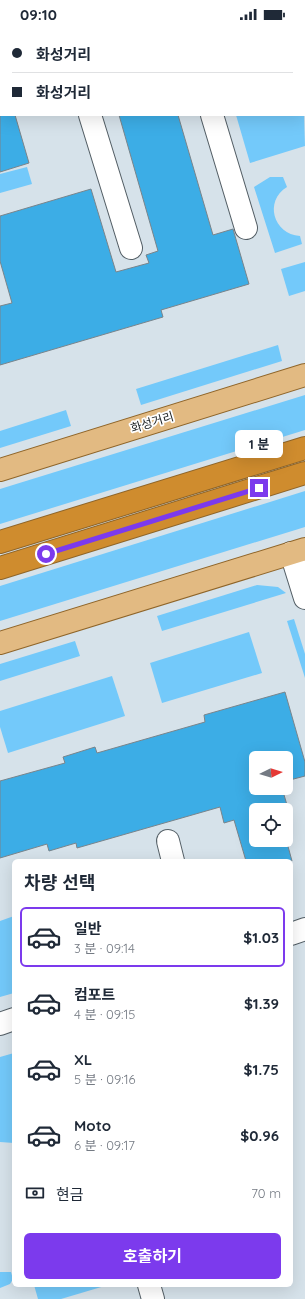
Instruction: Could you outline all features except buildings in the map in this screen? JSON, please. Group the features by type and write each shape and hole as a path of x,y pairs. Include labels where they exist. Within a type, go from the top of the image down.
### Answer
{"highway":[{"path":"0,542 305,448"},
{"path":"0,568 305,473"}],"main road":[{"name":"화성거리","path":"0,470 305,375"},
{"path":"0,643 298,551"}],"street":[{"path":"90,116 131,248"},
{"path":"212,116 246,228"},
{"path":"298,551 305,598"},
{"path":"293,933 305,929"},
{"path":"0,1024 12,1021"},
{"path":"150,1287 153,1299"}],"shaded area":[{"path":"236,116 304,116 305,146 250,163"},
{"path":"27,167 32,184 0,193 0,174"},
{"path":"270,177 283,177 287,187 280,193 274,208 278,223 283,229 291,234 300,236 302,244 275,253 254,187"},
{"path":"305,262 305,291 289,296 281,269"},
{"path":"278,345 282,361 141,405 136,389"},
{"path":"305,395 305,430 0,524 0,489"},
{"path":"66,410 71,426 0,448 0,431"},
{"path":"305,491 305,527 0,621 0,586"},
{"path":"257,585 278,587 286,593 162,631 157,616"},
{"path":"294,619 305,654 305,678 287,621"},
{"path":"249,632 262,673 162,703 150,663"},
{"path":"75,641 80,656 0,681 0,664"},
{"path":"112,676 125,716 8,753 0,727 0,711"},
{"path":"12,917 12,994 0,997 0,921"},
{"path":"12,1054 12,1143 0,1142 0,1057"},
{"path":"0,1272 11,1272 12,1281 10,1284 0,1288"},
{"path":"35,1287 101,1287 61,1299 38,1299"}],"route":[{"path":"46,554 259,488"}]}
